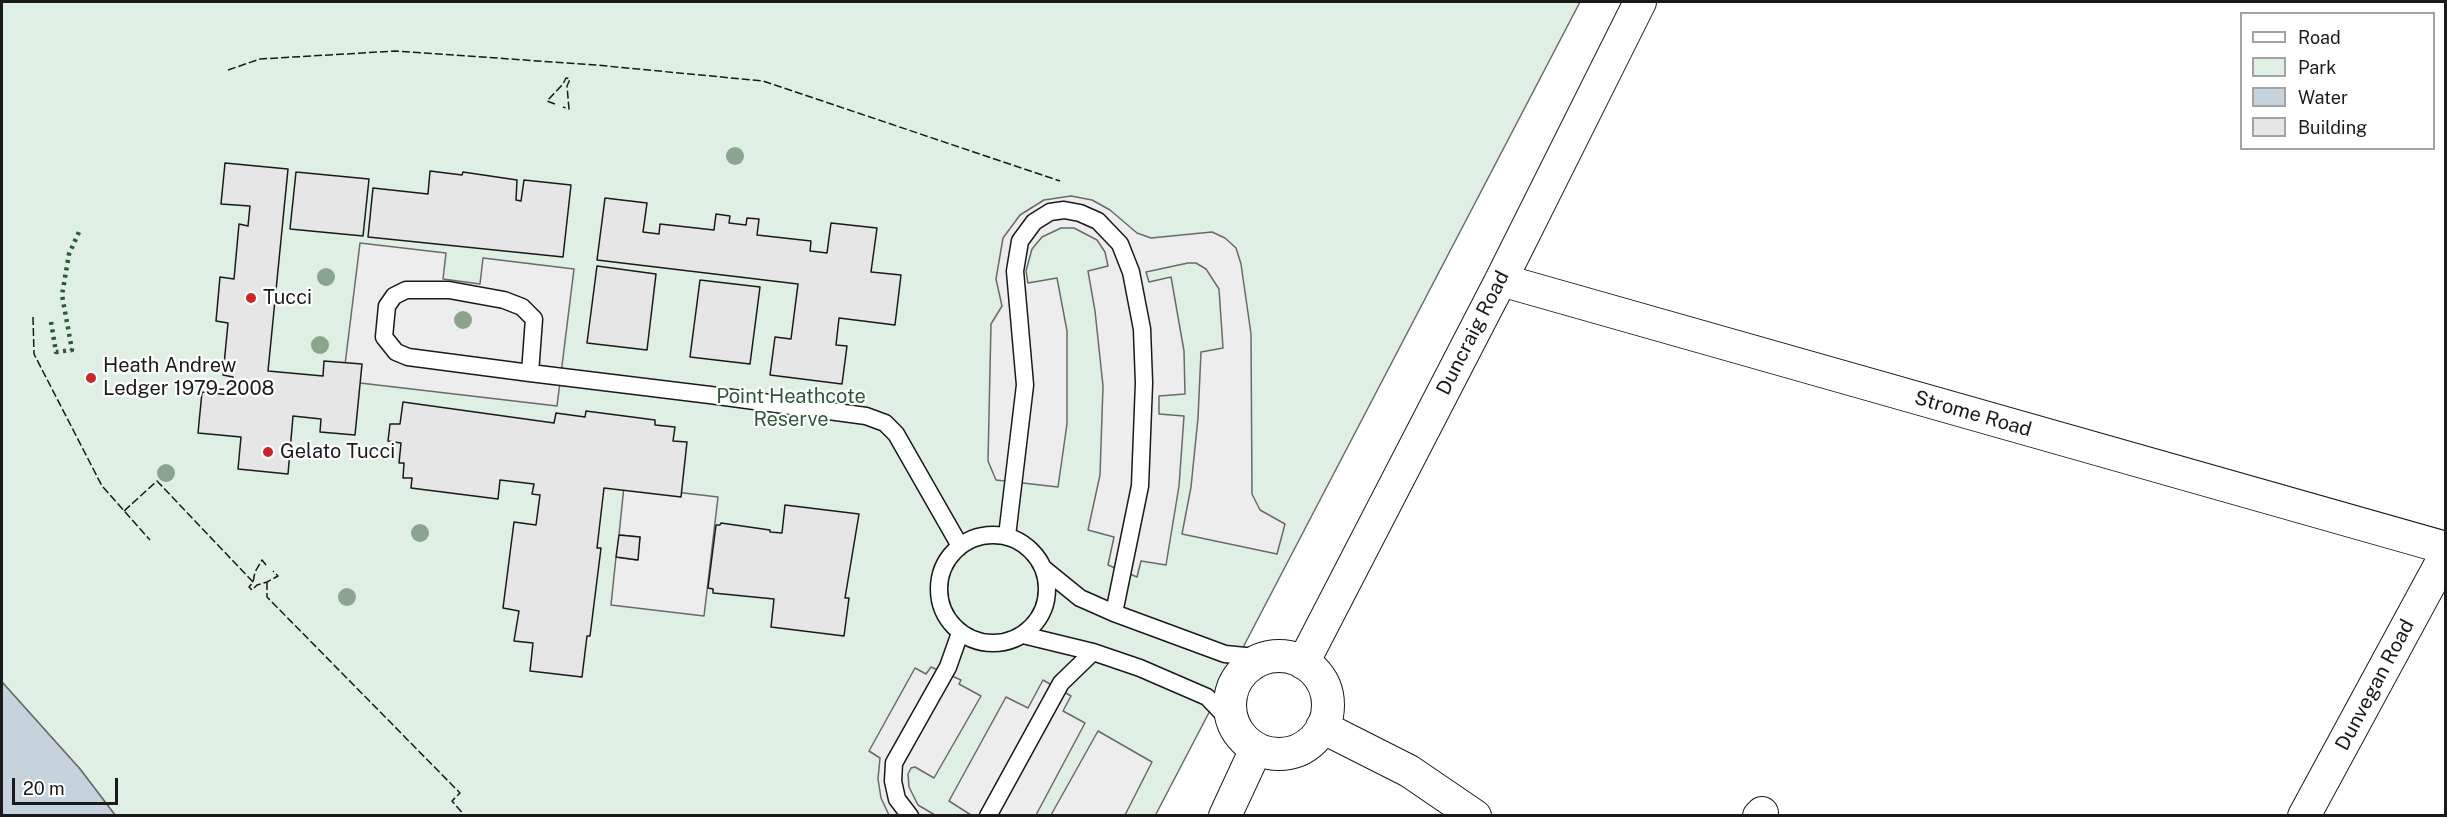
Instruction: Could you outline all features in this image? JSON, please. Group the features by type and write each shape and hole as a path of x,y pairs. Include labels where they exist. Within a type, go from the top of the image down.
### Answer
{"street":[{"name":"Duncraig Road","path":"1303,663 1501,280 1640,2"},
{"name":"Strome Road","path":"1501,280 2445,548"},
{"name":"Dunvegan Road","path":"2304,816 2445,554"},
{"path":"1282,655 1299,660 1313,669 1326,689 1328,706 1322,727 1315,738 1302,748 1286,754 1272,754 1256,749 1242,739 1233,724 1229,707 1232,690 1239,675 1250,665 1266,657 1282,655"},
{"path":"1322,727 1408,771 1475,816"},
{"path":"1225,816 1256,749"}],"lane":[{"path":"1007,536 1025,385 1015,271 1020,241 1034,222 1050,212 1064,210 1080,213 1098,221 1120,244 1131,272 1142,328 1144,383 1140,486 1114,613"},
{"path":"530,373 534,319 522,307 504,300 438,290 406,290 394,296 387,306 384,337 396,352 408,357 530,373 866,416 885,423 896,434 960,546"},
{"path":"992,534 1007,536 1023,543 1035,554 1043,568 1047,586 1046,605 1037,622 1023,635 1007,642 991,644 974,641 960,633 946,617 939,597 939,582 943,568 960,546 992,534"},
{"path":"1043,568 1080,598 1114,613 1224,654 1266,657"},
{"path":"910,816 897,799 893,781 894,763 948,667 960,633"},
{"path":"1023,635 1093,652 1140,668 1207,697 1233,724"},
{"path":"988,816 1061,683 1093,652"}],"green space":[{"name":"Point Heathcote Reserve","path":"2,2 1580,2 1155,816 115,815 80,769 2,682"}],"shaded area":[{"path":"1071,196 1092,200 1110,210 1137,233 1151,238 1212,232 1225,238 1236,248 1241,264 1251,334 1252,494 1260,510 1285,524 1277,554 1182,534 1191,487 1198,418 1201,352 1223,348 1219,289 1206,269 1196,263 1188,263 1146,272 1149,282 1171,277 1184,351 1185,394 1159,396 1159,414 1184,416 1179,486 1166,565 1141,561 1137,577 1108,565 1114,537 1088,530 1100,475 1103,386 1088,271 1108,266 1105,252 1097,240 1074,228 1061,228 1042,237 1032,249 1026,271 1028,283 1057,278 1067,331 1067,424 1058,487 996,480 988,461 991,324 1002,306 996,279 1003,238 1020,215 1044,200"},
{"path":"360,243 446,253 443,279 480,284 483,258 574,269 557,406 343,381"},
{"path":"624,486 718,497 704,616 611,605 616,557 637,560 640,537 619,535"},
{"path":"931,667 961,680 959,684 981,696 934,778 915,767 911,768 908,774 909,787 918,805 935,815 889,815 881,798 878,779 880,758 869,751 915,668 926,674"},
{"path":"1043,680 1071,696 1063,711 1085,723 1036,815 971,815 949,801 1006,697 1028,708"},
{"path":"1098,731 1152,762 1125,815 1051,815"}],"water":[{"path":"2,682 80,769 115,815 2,815"}],"building":[{"path":"225,163 288,169 268,371 323,376 324,361 362,364 355,435 320,432 321,419 293,416 288,474 238,469 241,437 198,433 202,392 231,395 233,377 223,375 228,323 216,321 220,277 234,279 239,224 248,226 250,206 221,204"},
{"path":"430,171 462,175 463,172 517,180 516,200 521,201 524,180 571,185 563,257 368,237 373,188 428,194"},
{"path":"296,172 369,179 363,236 290,229"},
{"path":"605,198 647,203 643,232 659,234 660,224 714,230 716,214 730,216 729,223 746,225 747,218 759,219 757,235 811,241 810,251 827,253 831,223 877,228 871,272 901,275 895,325 839,318 836,345 847,346 842,384 770,375 775,337 791,339 798,284 597,260"},
{"path":"597,266 656,274 647,350 587,343"},
{"path":"700,280 760,287 750,364 690,357"},
{"path":"403,402 554,423 556,413 585,417 586,411 655,420 655,425 675,427 673,441 687,442 681,497 604,488 597,548 601,548 590,636 587,636 582,677 530,671 533,643 514,641 519,611 503,608 514,522 536,525 540,495 532,494 534,484 500,480 498,499 411,488 412,478 403,478 404,463 399,463 401,443 388,441 390,424 400,424"},
{"path":"785,505 859,514 845,598 849,598 844,636 771,627 774,599 713,593 713,589 708,588 716,525 721,523 782,533"},
{"path":"619,535 640,537 638,560 616,557"}],"hedge":[{"path":"51,322 56,352 72,350 62,295 69,254 79,232"}],"fence":[{"path":"228,70 260,59 396,51 596,65 763,81 1060,181"},
{"path":"555,104 547,101 566,78 570,79 567,86 569,109 563,107"},
{"path":"33,317 34,354 102,486 150,540"},
{"path":"124,511 157,481 253,582"},
{"path":"266,565 262,560 249,587 252,590 257,585 278,576 273,571"},
{"path":"267,582 267,597 460,793 452,801 465,816"}],"place":[{"name":"Tucci","path":"251,298"},
{"name":"Heath Andrew Ledger 1979-2008","path":"91,378"},
{"name":"Gelato Tucci","path":"268,452"}]}
